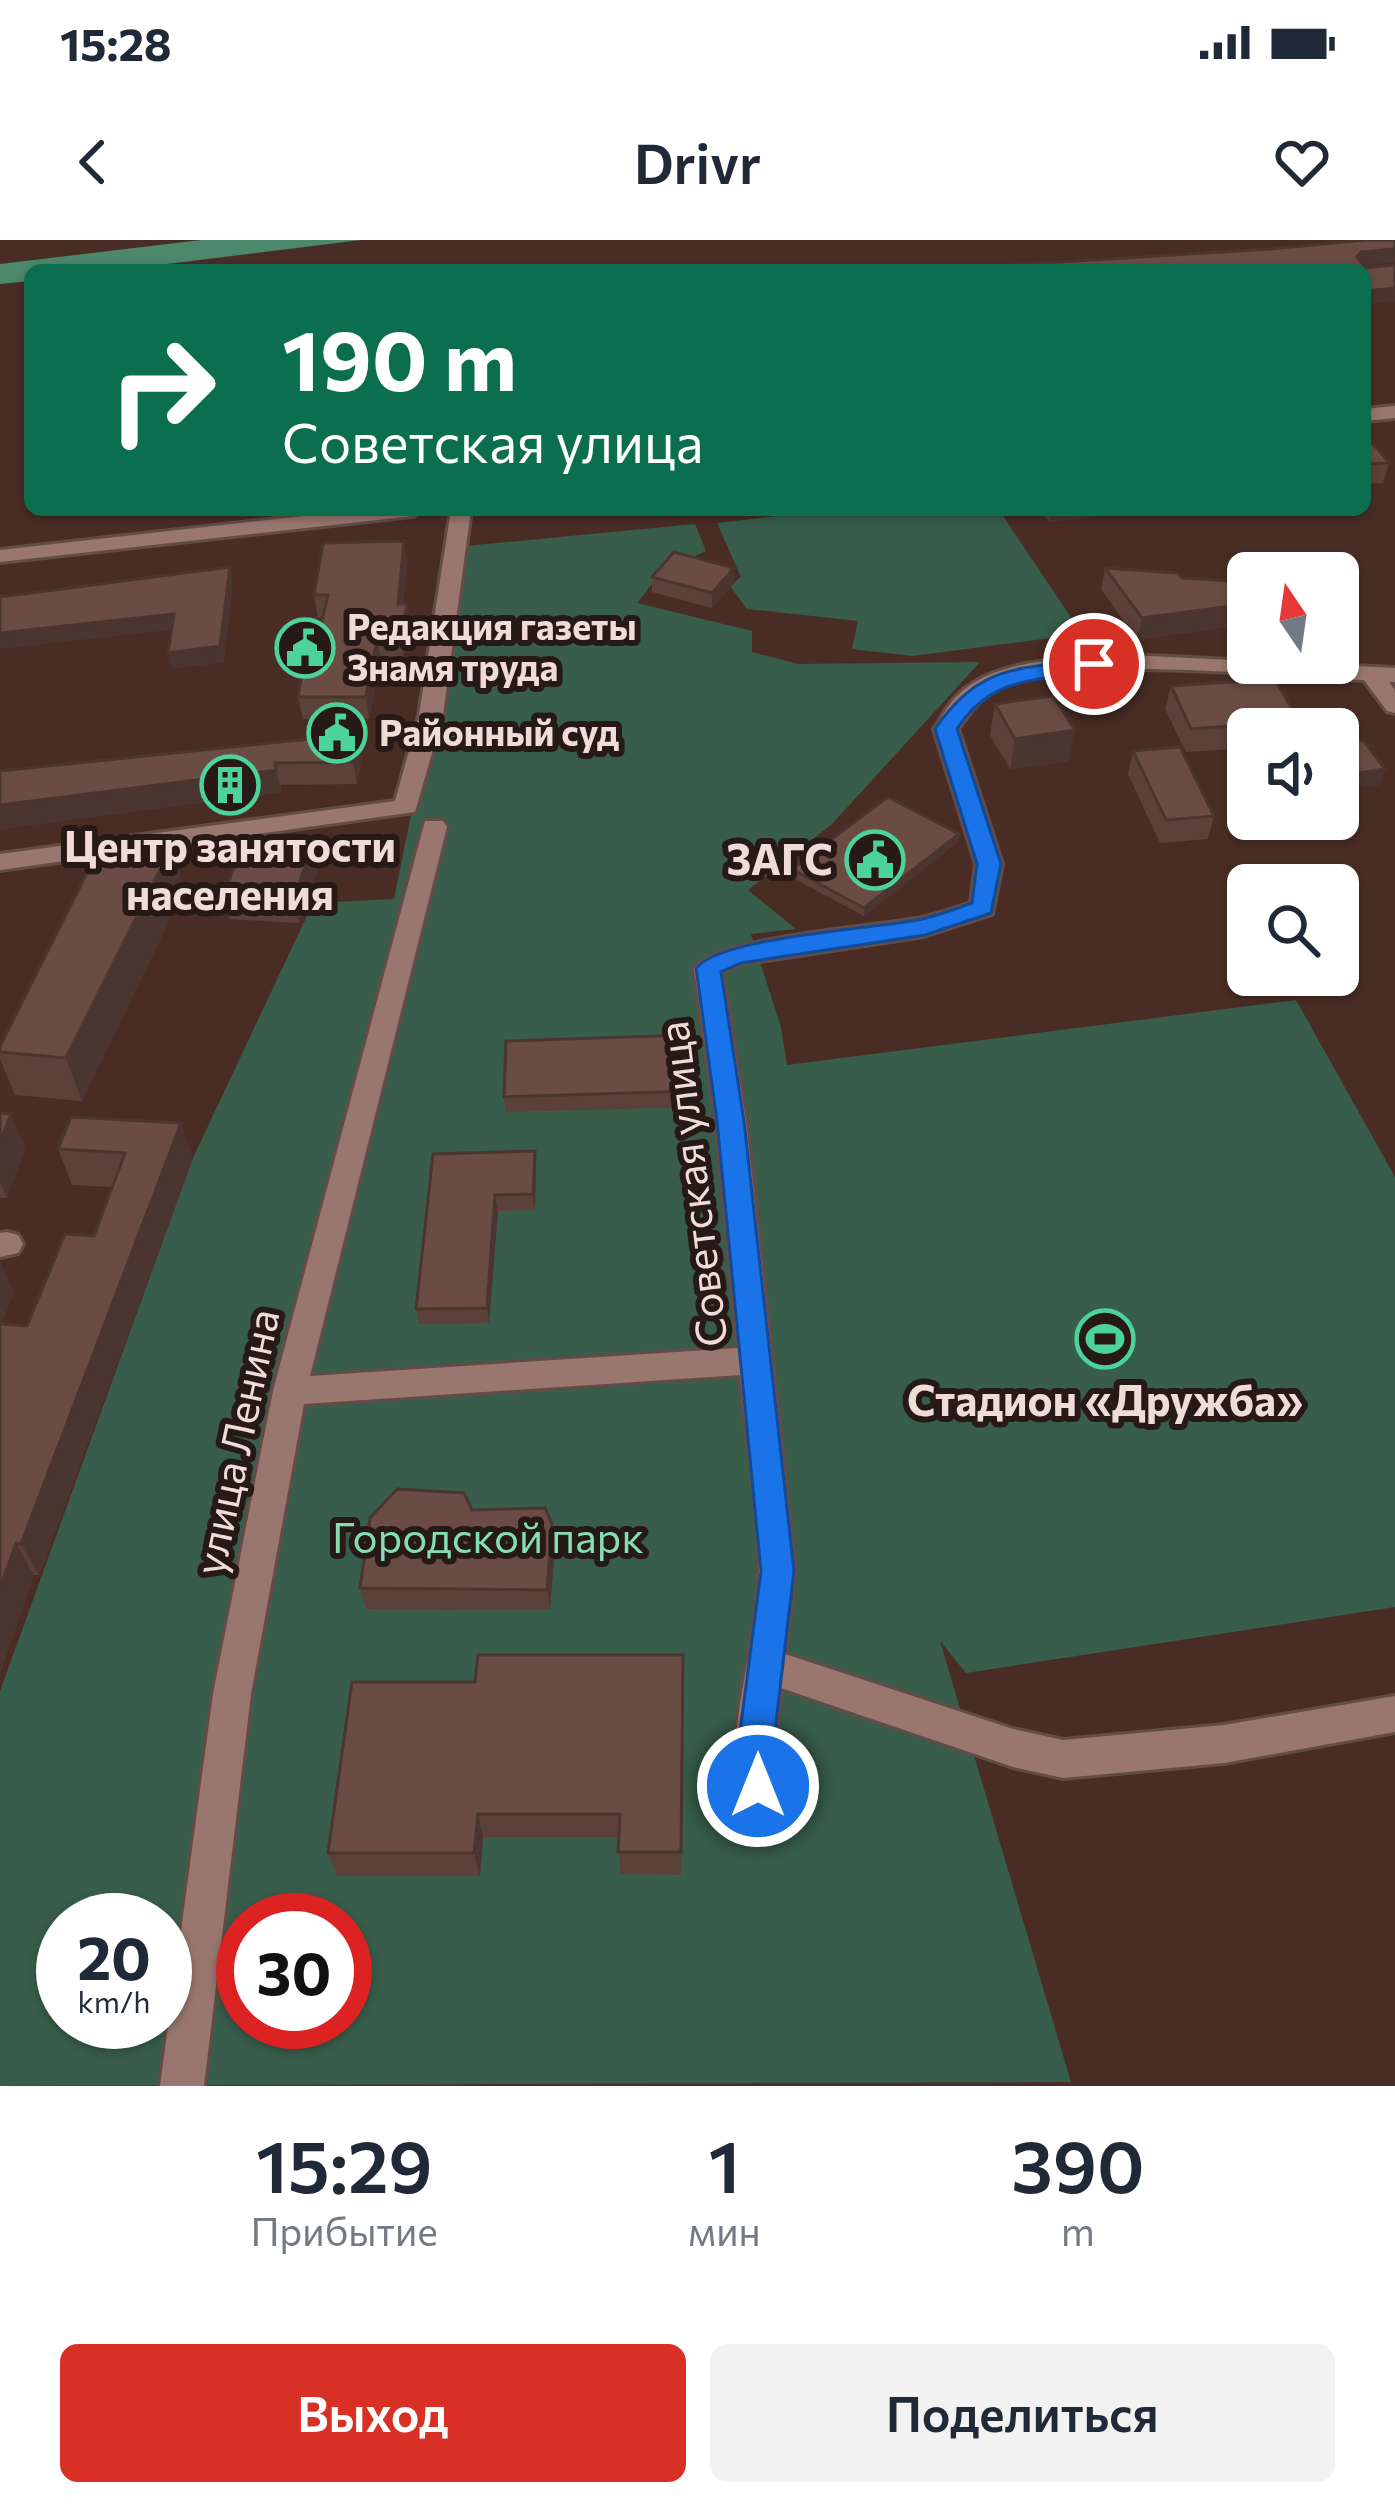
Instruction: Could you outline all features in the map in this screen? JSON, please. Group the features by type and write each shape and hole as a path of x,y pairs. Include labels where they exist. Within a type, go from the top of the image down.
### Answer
{"street":[{"path":"0,556 359,516"},
{"name":"улица Ленина","path":"182,2086 232,1694 290,1391 420,817 460,516"},
{"name":"Советская улица","path":"762,1824 755,1747 778,1571 708,968 736,956 925,927 983,908 989,864 946,729 964,702 992,681 1060,667 1129,662 1384,675"},
{"path":"1384,675 1395,706"},
{"path":"0,862 420,817"},
{"path":"290,1391 756,1360"},
{"path":"766,1665 1012,1748 1063,1759 1224,1744 1395,1714"}],"green space":[{"path":"777,516 1003,516 1082,634 912,656 852,649 858,621 747,609 730,586 741,577 717,523"},
{"name":"Городской парк","path":"695,524 706,551 662,571 637,603 752,631 752,652 798,664 980,662 832,824 748,890 796,929 751,934 781,1027 787,1065 1296,1000 1395,1177 1395,1607 966,1673 940,1641 1071,2082 0,2086 0,1691 193,1158 313,903 394,899 465,546"}],"shaded area":[{"path":"201,240 361,240 167,264 24,264 24,282 0,284 0,264"}],"building":[{"path":"1395,240 1395,249 1361,252 1357,257 1363,264 1028,264"},
{"path":"1395,265 1395,288 1371,290 1371,267"},
{"path":"1371,441 1389,463 1371,464"},
{"path":"404,541 398,604 407,604 401,637 377,638 366,697 298,697 302,671 310,671 328,595 314,595 323,543"},
{"path":"674,552 734,568 712,593 652,577"},
{"path":"230,567 220,646 168,653 174,614 0,633 0,597"},
{"path":"1105,568 1227,581 1227,607 1142,618"},
{"path":"1278,684 1292,708 1227,708 1227,726 1191,729 1171,686"},
{"path":"1053,696 1075,730 1015,739 995,704"},
{"path":"359,734 353,762 275,763 276,770 0,805 0,771"},
{"path":"1363,740 1385,769 1359,773 1359,741"},
{"path":"1180,747 1214,816 1166,820 1133,751"},
{"name":"ЗАГС","path":"888,797 959,834 864,908 792,869"},
{"path":"245,840 313,844 293,900 223,896"},
{"path":"103,841 172,846 66,1058 0,1052 0,1046"},
{"path":"688,1035 691,1091 504,1097 506,1041"},
{"path":"0,1113 11,1114 0,1142"},
{"path":"71,1117 181,1123 21,1544 16,1543 0,1588 0,1324 27,1326 65,1234 94,1236 125,1153 58,1149"},
{"path":"535,1151 533,1194 495,1195 487,1308 416,1309 433,1154"},
{"path":"397,1489 464,1493 472,1510 545,1508 552,1524 547,1590 360,1588 370,1518"},
{"path":"478,1655 683,1655 681,1852 618,1852 620,1814 478,1814 474,1853 328,1853 352,1682 475,1682"}],"place":[{"name":"Редакция газеты Знамя труда","path":"305,648"},
{"name":"Районный суд","path":"337,733"},
{"name":"Центр занятости населения","path":"230,785"},
{"name":"ЗАГС","path":"875,860"},
{"name":"Стадион «Дружба»","path":"1105,1339"}],"route":[{"path":"758,1786 755,1747 778,1571 730,1121 708,968 736,956 925,927 983,908 989,864 946,729 964,702 992,681 1094,664"}]}
